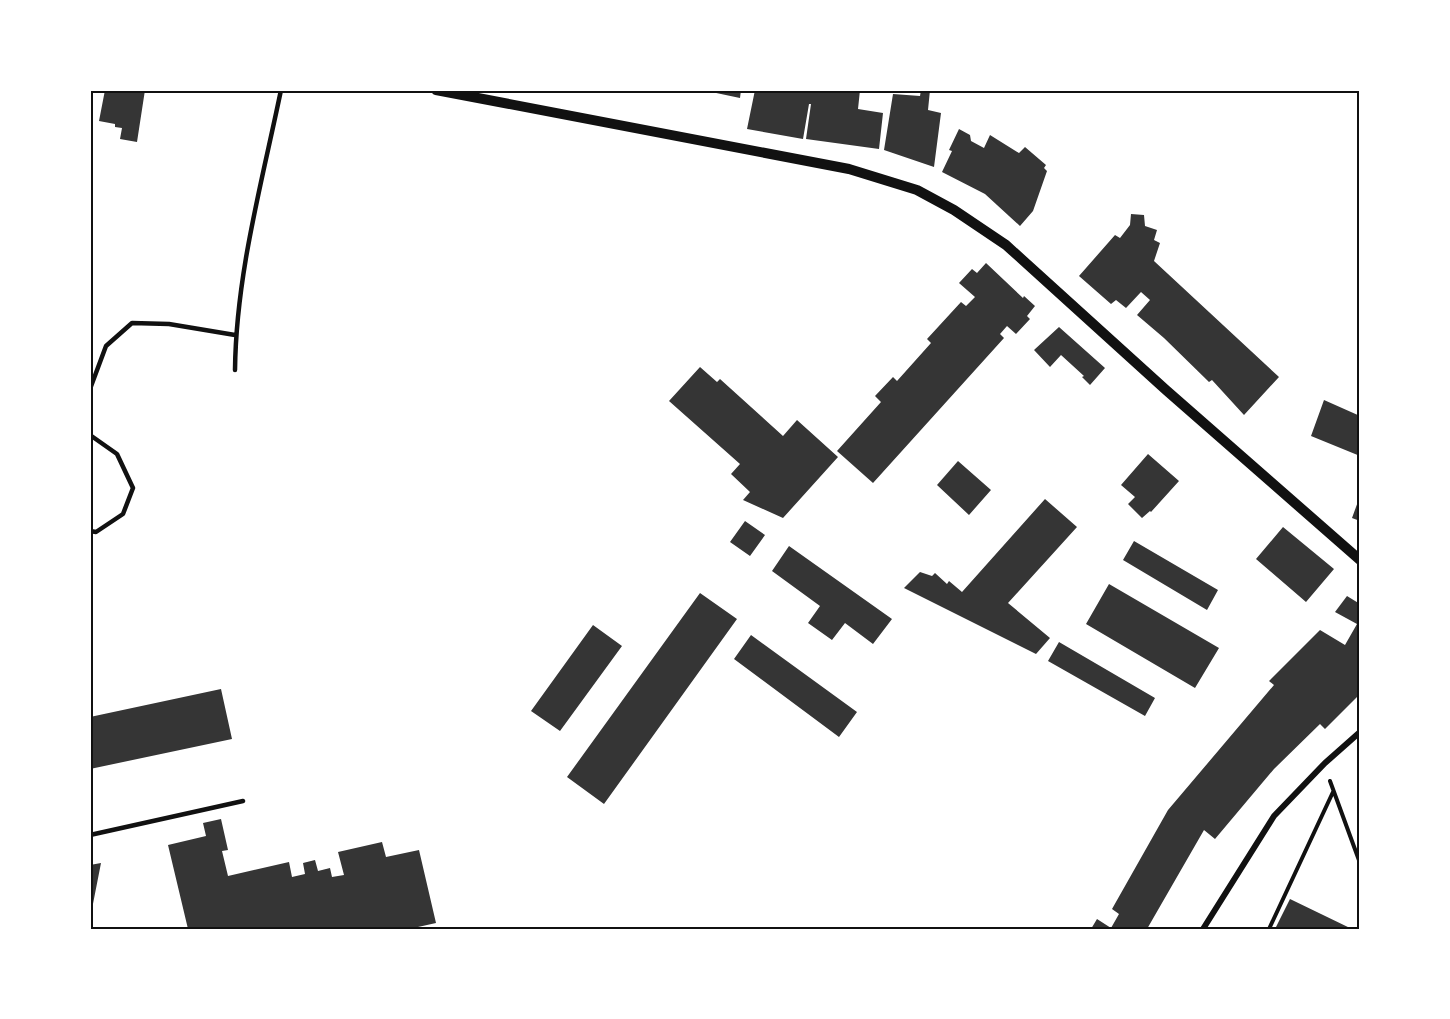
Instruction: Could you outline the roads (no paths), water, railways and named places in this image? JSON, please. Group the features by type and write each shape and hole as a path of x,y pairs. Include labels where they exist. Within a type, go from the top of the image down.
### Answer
{"street":[{"path":"436,90 849,169 917,190 954,210 1006,245 1166,390 1360,560"},
{"path":"1203,929 1274,816 1325,763 1360,732"}],"lane":[{"path":"235,370 235,335 245,264 281,90"},
{"path":"90,388 106,346 132,323 170,324 235,335"},
{"path":"90,435 117,454 133,488 123,514 96,532 90,531"},
{"path":"90,835 243,801"}]}
